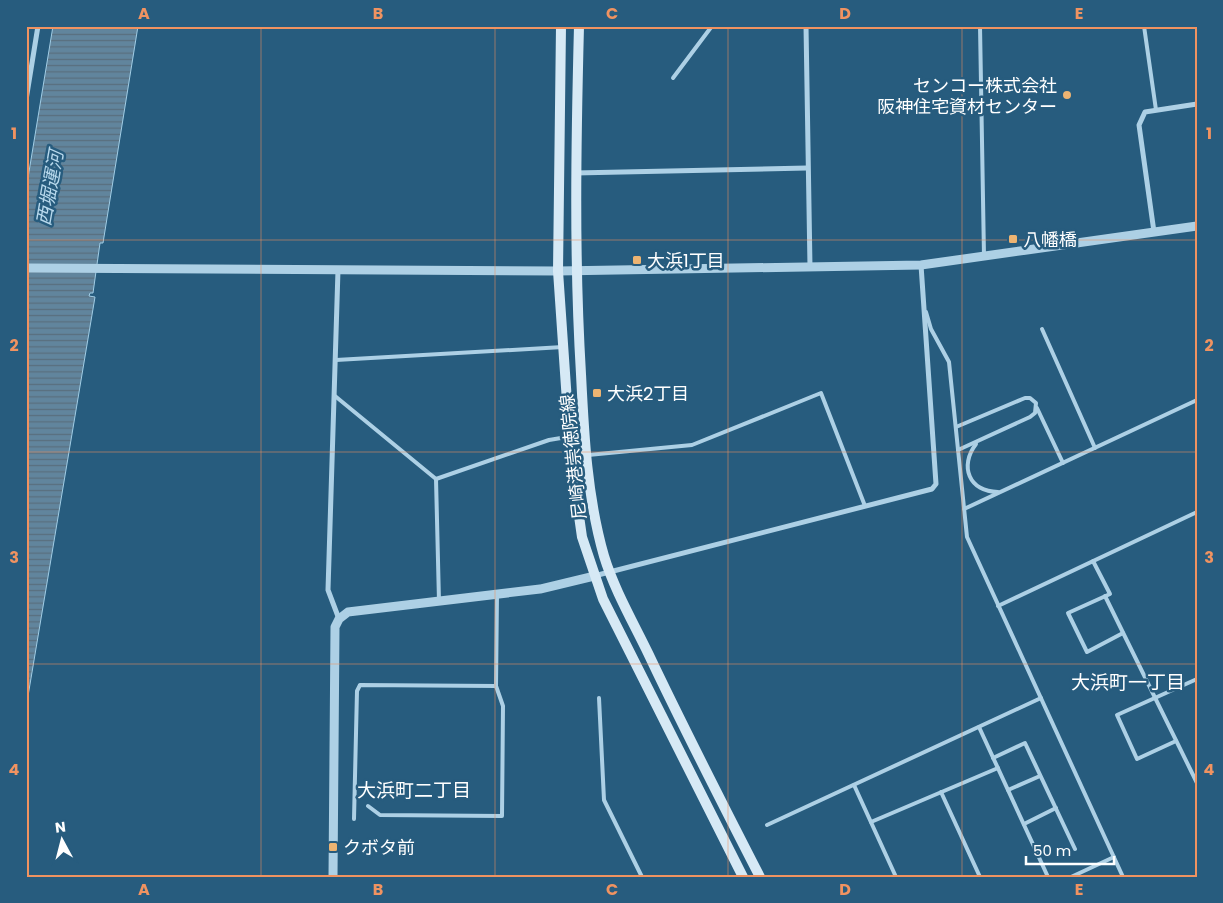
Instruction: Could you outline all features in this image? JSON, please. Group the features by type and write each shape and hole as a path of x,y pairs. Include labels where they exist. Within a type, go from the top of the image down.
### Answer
{"main road":[{"name":"尼崎港崇徳院線","path":"561,26 558,271 569,436 578,518 594,576 634,664 743,877"},
{"name":"尼崎港崇徳院線","path":"579,26 575,172 576,271 586,455 593,506 610,571 674,707 760,877"}],"street":[{"path":"26,100 38,26"},
{"path":"806,26 810,268"},
{"path":"1154,232 1139,125 1145,112 1197,104"},
{"path":"575,172 807,168"},
{"path":"26,268 576,271 921,265 1197,226"},
{"path":"333,877 335,627 339,619 348,612 540,589 932,489 936,484 921,265"},
{"path":"338,270 328,590 339,619"}],"lane":[{"path":"673,78 712,26"},
{"path":"980,26 984,256"},
{"path":"1144,26 1156,110"},
{"path":"923,304 930,329 949,362 966,537 1123,877"},
{"path":"1042,329 1095,448"},
{"path":"336,360 563,347"},
{"path":"586,455 692,444 822,392 865,506"},
{"path":"335,396 436,479 439,601"},
{"path":"956,427 1025,398 1033,400 1063,463"},
{"path":"964,509 1195,401 1197,408"},
{"path":"958,450 1030,417 1037,408"},
{"path":"436,479 549,440 569,436"},
{"path":"977,442 967,458 970,478 977,486 989,492 1000,492"},
{"path":"998,606 1197,512"},
{"path":"1093,561 1110,594 1068,613 1087,652 1123,633"},
{"path":"368,806 380,815 502,816 503,706 496,686 497,594"},
{"path":"1105,596 1197,783"},
{"path":"1176,741 1136,759 1117,715 1197,679"},
{"path":"354,818 357,691 360,685 496,686"},
{"path":"599,698 604,800 642,877"},
{"path":"767,825 1041,698"},
{"path":"979,727 1048,877"},
{"path":"993,758 1025,743 1075,849"},
{"path":"871,822 998,768"},
{"path":"1008,790 1040,776"},
{"path":"854,785 896,877"},
{"path":"941,792 980,877"},
{"path":"1024,824 1056,808"},
{"path":"1071,877 1114,857"}],"water":[{"name":"西堀運河","path":"53,26 138,26 103,243 100,243 93,293 90,293 89,296 95,297 26,708 26,190"}],"place":[{"name":"センコー株式会社 阪神住宅資材センター","path":"1067,95"},
{"name":"八幡橋","path":"1013,239"},
{"name":"大浜1丁目","path":"637,260"},
{"name":"大浜2丁目","path":"597,393"},
{"name":"クボタ前","path":"333,847"}],"district":[{"name":"大浜町一丁目","path":"1128,682"},
{"name":"大浜町二丁目","path":"414,790"}]}
